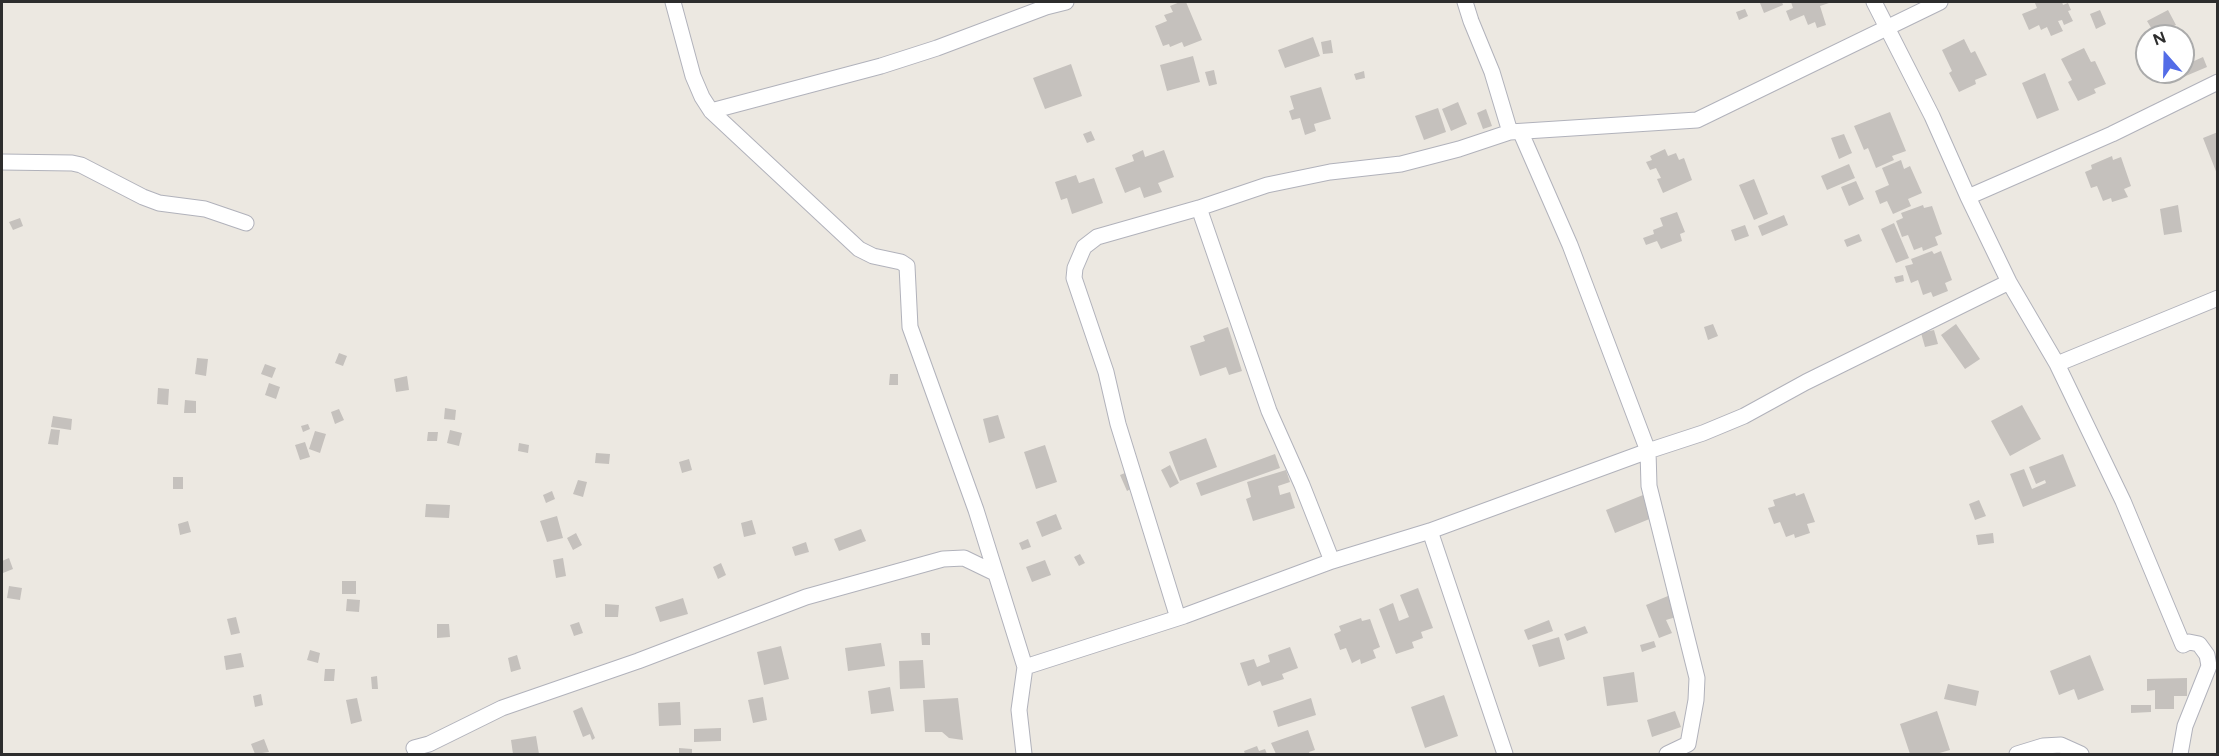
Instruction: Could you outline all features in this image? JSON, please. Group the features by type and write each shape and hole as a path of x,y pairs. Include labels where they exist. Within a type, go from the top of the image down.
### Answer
{"street":[{"path":"673,2 693,75 702,98 711,111 858,249 873,256 901,262 907,266 910,327 972,499 1025,667 1019,710 1024,754"},
{"path":"711,111 881,66 937,48 1046,7 1066,2"},
{"path":"1466,2 1471,21 1516,133 1570,245 1648,451 1649,486 1697,678 1698,690 1690,749 1667,754"},
{"path":"1874,2 1932,116 2009,282 2057,364 2123,501 2183,645 2189,642 2199,644 2207,655 2209,666 2185,726 2180,754"},
{"path":"1178,618 1118,424 1106,372 1074,278 1075,268 1084,247 1097,237 1199,208 1267,185 1330,172 1401,165 1516,133 1696,120 1940,2"},
{"path":"1968,196 2112,134 2217,82"},
{"path":"2,162 81,165 159,203 205,209 246,223"},
{"path":"1199,208 1269,411 1332,561"},
{"path":"1025,667 1178,618 1332,561 1430,531 1744,416 1806,381 2009,282"},
{"path":"2057,364 2217,298"},
{"path":"1430,531 1505,754"},
{"path":"414,748 429,744 502,708 806,597 943,559 964,558 995,573"},
{"path":"2017,754 2043,746 2061,745 2081,754"}],"building":[{"path":"1186,2 1202,40 1184,47 1182,42 1170,47 1169,44 1163,46 1155,26 1167,21 1164,15 1173,12 1170,6"},
{"path":"1782,2 1783,5 1764,13 1760,3"},
{"path":"1791,2 1832,2 1820,6 1826,25 1817,28 1815,22 1808,25 1804,15 1790,21 1786,11 1793,8"},
{"path":"2062,2 2063,5 2068,3 2071,10 2068,11 2073,21 2064,25 2062,20 2058,21 2063,31 2051,36 2047,27 2041,30 2039,25 2029,30 2022,14 2037,8 2035,3"},
{"path":"1745,9 1748,16 1739,20 1736,12"},
{"path":"2100,10 2106,24 2096,29 2090,14"},
{"path":"2168,10 2175,24 2149,24 2147,21"},
{"path":"1313,37 1320,56 1285,68 1278,50"},
{"path":"1964,39 1971,53 1975,51 1987,75 1975,80 1976,84 1959,92 1949,73 1952,71 1942,50"},
{"path":"1331,40 1333,53 1323,54 1321,42"},
{"path":"2084,48 2091,62 2095,61 2106,84 2094,89 2096,93 2078,101 2068,82 2072,80 2061,59"},
{"path":"1193,56 1200,82 1167,91 1160,65"},
{"path":"2203,57 2207,67 2195,72 2195,61"},
{"path":"1071,64 1082,96 1045,109 1033,78"},
{"path":"1214,70 1217,84 1209,86 1205,72"},
{"path":"1364,71 1365,78 1356,80 1354,74"},
{"path":"2045,73 2059,110 2037,119 2022,83"},
{"path":"1321,87 1331,119 1314,124 1316,131 1305,135 1300,118 1292,120 1289,111 1294,109 1290,96"},
{"path":"1458,102 1467,124 1451,131 1442,109"},
{"path":"1438,108 1446,132 1424,140 1415,116"},
{"path":"1486,109 1492,126 1483,129 1477,113"},
{"path":"1890,112 1906,151 1892,156 1894,160 1876,168 1868,148 1864,150 1854,126"},
{"path":"1091,131 1095,140 1087,143 1083,134"},
{"path":"2218,132 2218,174 2217,174 2203,138"},
{"path":"1844,134 1852,153 1839,159 1831,138"},
{"path":"1665,149 1668,156 1676,153 1679,160 1684,158 1692,180 1663,193 1657,179 1661,178 1656,168 1650,170 1646,162 1652,160 1650,156"},
{"path":"1143,150 1145,157 1164,150 1174,177 1158,183 1162,192 1144,198 1140,187 1125,193 1115,168 1134,161 1132,155"},
{"path":"2112,156 2113,160 2121,157 2131,186 2124,189 2128,197 2112,202 2111,198 2103,201 2097,186 2091,188 2085,172 2092,169 2091,165"},
{"path":"1901,160 1904,169 1910,166 1922,193 1908,199 1911,206 1893,214 1887,201 1880,204 1875,191 1889,185 1882,168"},
{"path":"1849,164 1855,178 1827,190 1821,176"},
{"path":"1076,175 1079,183 1094,178 1103,203 1072,214 1067,198 1061,200 1055,182"},
{"path":"1754,179 1768,214 1754,220 1739,185"},
{"path":"1856,181 1864,199 1849,206 1841,187"},
{"path":"1923,205 1924,208 1932,206 1942,234 1935,237 1938,245 1923,251 1922,247 1914,250 1908,235 1902,237 1896,221 1903,218 1901,213"},
{"path":"2178,205 2182,232 2164,235 2160,209"},
{"path":"1677,212 1685,232 1680,234 1682,241 1661,249 1657,241 1646,245 1643,238 1654,234 1653,230 1663,226 1660,218"},
{"path":"1784,215 1788,225 1762,236 1758,226"},
{"path":"20,218 23,226 13,230 9,222"},
{"path":"1894,223 1909,258 1896,263 1881,229"},
{"path":"1745,225 1749,236 1735,241 1731,230"},
{"path":"1859,234 1862,241 1847,247 1844,240"},
{"path":"1932,251 1934,254 1941,251 1952,280 1945,283 1948,291 1933,297 1931,292 1923,295 1918,280 1911,283 1905,266 1913,264 1911,259"},
{"path":"1903,275 1904,281 1896,283 1894,277"},
{"path":"1713,324 1718,336 1708,340 1704,327"},
{"path":"1956,324 1980,359 1965,369 1941,335"},
{"path":"1228,327 1242,371 1229,375 1226,367 1200,376 1190,346 1205,341 1203,336"},
{"path":"1934,330 1938,344 1925,347 1921,333"},
{"path":"339,353 347,356 343,366 335,363"},
{"path":"197,358 208,359 206,376 195,374"},
{"path":"265,364 276,368 272,378 261,374"},
{"path":"890,374 898,374 898,385 889,385"},
{"path":"407,376 409,390 396,392 394,379"},
{"path":"269,383 280,387 276,399 265,395"},
{"path":"158,388 169,389 168,405 157,404"},
{"path":"185,400 196,401 196,413 184,413"},
{"path":"2022,405 2041,439 2010,456 1991,421"},
{"path":"445,408 456,410 455,420 444,419"},
{"path":"339,409 344,420 335,424 331,412"},
{"path":"998,415 1005,438 989,443 983,419"},
{"path":"53,416 72,419 71,430 51,427"},
{"path":"308,424 310,429 303,432 301,426"},
{"path":"51,429 60,430 58,445 48,444"},
{"path":"450,430 462,433 459,446 447,443"},
{"path":"315,431 326,434 320,453 309,449"},
{"path":"428,432 438,432 437,441 427,441"},
{"path":"1206,438 1217,467 1180,481 1169,452"},
{"path":"305,442 310,457 300,460 295,445"},
{"path":"519,443 529,445 528,453 518,451"},
{"path":"1045,445 1057,482 1036,489 1024,452"},
{"path":"596,453 610,454 609,464 595,463"},
{"path":"1275,454 1280,468 1201,496 1196,483"},
{"path":"2063,454 2076,486 2023,507 2010,474 2024,469 2032,489 2046,483 2045,480 2036,484 2029,467"},
{"path":"689,459 692,470 682,473 679,462"},
{"path":"1170,465 1179,483 1170,488 1161,470"},
{"path":"1286,470 1290,482 1278,486 1280,495 1290,492 1295,508 1253,521 1246,499 1251,497 1247,482"},
{"path":"1130,471 1136,486 1127,491 1120,475"},
{"path":"173,477 183,477 183,489 173,489"},
{"path":"578,480 587,482 583,497 573,494"},
{"path":"552,491 555,499 546,503 543,495"},
{"path":"1795,493 1796,496 1804,493 1815,522 1807,524 1810,533 1795,538 1794,534 1786,537 1780,522 1774,524 1768,508 1775,506 1773,500"},
{"path":"1643,495 1652,518 1615,533 1606,510"},
{"path":"1979,500 1986,516 1975,520 1969,504"},
{"path":"426,504 450,505 449,518 425,517"},
{"path":"1056,514 1062,529 1042,537 1036,522"},
{"path":"557,516 563,538 547,542 540,521"},
{"path":"752,520 756,534 744,537 741,523"},
{"path":"188,521 191,532 180,535 178,524"},
{"path":"861,529 866,541 839,551 834,539"},
{"path":"576,533 582,545 573,550 567,538"},
{"path":"1993,533 1994,543 1978,545 1976,535"},
{"path":"1028,539 1031,547 1022,550 1019,543"},
{"path":"806,542 809,552 795,556 792,547"},
{"path":"1080,554 1085,563 1079,566 1074,557"},
{"path":"9,558 13,569 3,573 2,561"},
{"path":"563,558 566,576 556,578 553,560"},
{"path":"1045,560 1051,575 1032,582 1026,567"},
{"path":"721,563 726,575 718,579 713,567"},
{"path":"342,581 356,581 356,594 342,594"},
{"path":"9,586 22,588 20,600 7,598"},
{"path":"1418,588 1433,628 1421,632 1423,638 1412,642 1414,648 1396,654 1379,609 1393,603 1399,621 1409,617 1400,595"},
{"path":"1668,596 1676,617 1666,620 1672,633 1659,638 1646,605"},
{"path":"683,598 688,614 660,622 655,607"},
{"path":"347,599 360,600 359,612 346,611"},
{"path":"605,604 619,605 618,617 605,617"},
{"path":"236,617 240,633 231,635 227,619"},
{"path":"1361,618 1362,621 1370,619 1380,647 1373,650 1376,658 1361,664 1360,659 1352,663 1346,648 1340,650 1334,634 1341,631 1339,626"},
{"path":"1549,620 1553,631 1528,640 1524,630"},
{"path":"579,622 583,633 574,636 570,625"},
{"path":"437,624 449,624 450,637 437,638"},
{"path":"1585,626 1588,633 1567,641 1564,634"},
{"path":"921,633 930,633 930,645 922,645"},
{"path":"1559,637 1565,659 1539,667 1532,645"},
{"path":"1654,641 1656,647 1642,652 1640,645"},
{"path":"881,643 885,666 848,671 845,648"},
{"path":"781,646 789,679 764,685 757,652"},
{"path":"1290,647 1298,668 1282,674 1284,679 1262,686 1260,681 1248,686 1240,663 1254,659 1257,667 1270,662 1268,655"},
{"path":"310,650 320,653 318,663 307,660"},
{"path":"241,653 244,667 226,670 224,656"},
{"path":"517,655 521,669 511,672 508,658"},
{"path":"2090,655 2104,690 2078,700 2074,689 2059,695 2050,671"},
{"path":"923,660 925,688 900,689 899,661"},
{"path":"325,669 335,669 334,681 324,681"},
{"path":"1634,672 1638,702 1607,706 1603,677"},
{"path":"377,676 378,689 372,689 371,677"},
{"path":"2187,678 2187,696 2174,696 2174,709 2155,709 2155,690 2147,691 2147,679"},
{"path":"1948,684 1979,691 1976,706 1944,699"},
{"path":"890,687 894,711 871,714 868,691"},
{"path":"261,694 263,705 255,707 253,696"},
{"path":"1444,695 1458,736 1425,748 1411,707"},
{"path":"763,697 767,720 753,723 748,700"},
{"path":"357,698 362,721 351,724 346,700"},
{"path":"958,698 963,740 949,738 942,732 925,732 923,700"},
{"path":"1311,698 1316,715 1278,727 1273,711"},
{"path":"680,702 681,725 659,726 658,703"},
{"path":"2131,705 2151,705 2151,712 2131,713"},
{"path":"582,707 595,738 592,740 590,734 583,737 573,711"},
{"path":"1675,711 1681,727 1652,737 1647,720"},
{"path":"1937,711 1950,750 1936,754 1910,754 1900,724"},
{"path":"721,728 721,741 694,742 694,729"},
{"path":"1308,730 1315,750 1309,752 1310,754 1276,754 1271,743"},
{"path":"536,736 539,754 513,754 511,740"},
{"path":"264,739 269,752 255,754 251,744"},
{"path":"1257,746 1259,751 1265,749 1267,754 1245,754 1244,751"},
{"path":"679,748 692,749 692,754 679,754"}]}
